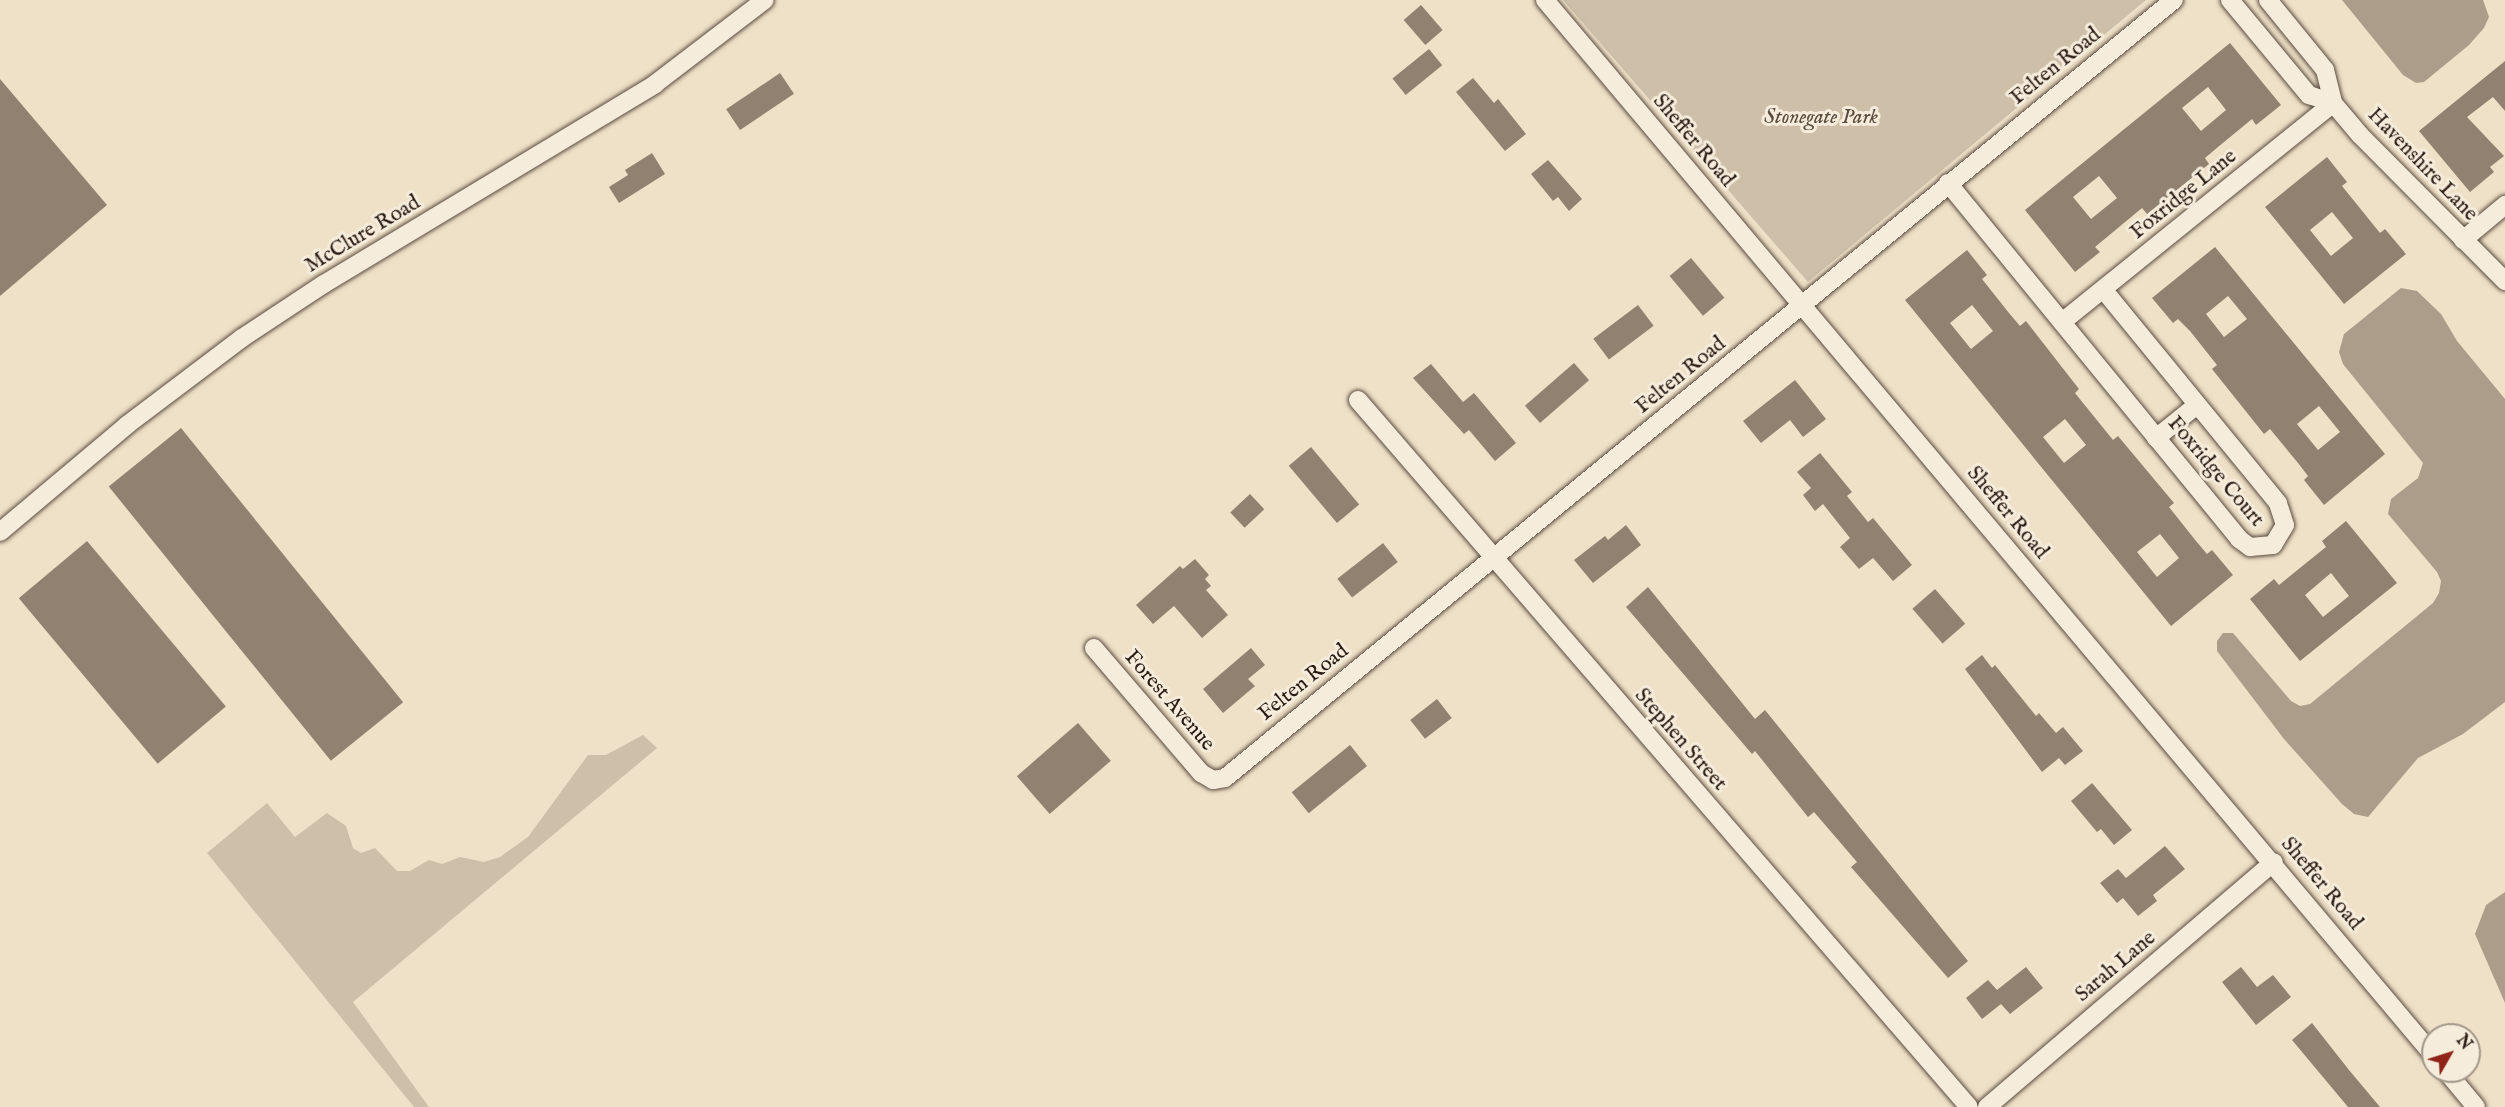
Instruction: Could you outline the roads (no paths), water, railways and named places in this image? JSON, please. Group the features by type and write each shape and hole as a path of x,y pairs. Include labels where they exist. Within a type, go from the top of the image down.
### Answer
{"street":[{"name":"McClure Road","path":"0,532 127,425 242,338 334,278 655,84 765,0"},
{"name":"Sheffer Road","path":"1545,0 2274,862 2421,1040"},
{"name":"Felten Road","path":"1213,780 1225,778 2174,0"},
{"name":"Havenshire Lane","path":"2230,0 2309,95 2334,104"},
{"name":"Havenshire Lane","path":"2268,0 2325,70 2334,104 2384,163 2505,280"},
{"name":"Foxridge Lane","path":"2062,322 2334,104"},
{"name":"Foxridge Court","path":"1948,183 2239,539 2250,547 2262,549 2273,545 2285,525 2284,513 2103,289"},
{"path":"2463,240 2505,205"},
{"name":"Stephen Street","path":"1358,400 1492,558 1969,1107"},
{"path":"2156,438 2197,405"},
{"name":"Forest Avenue","path":"1094,648 1201,773 1213,780"},
{"name":"Sarah Lane","path":"1987,1107 2274,862"},
{"path":"2456,1083 2476,1107"}],"park label":[{"name":"Stonegate Park","path":"1821,118"}]}
